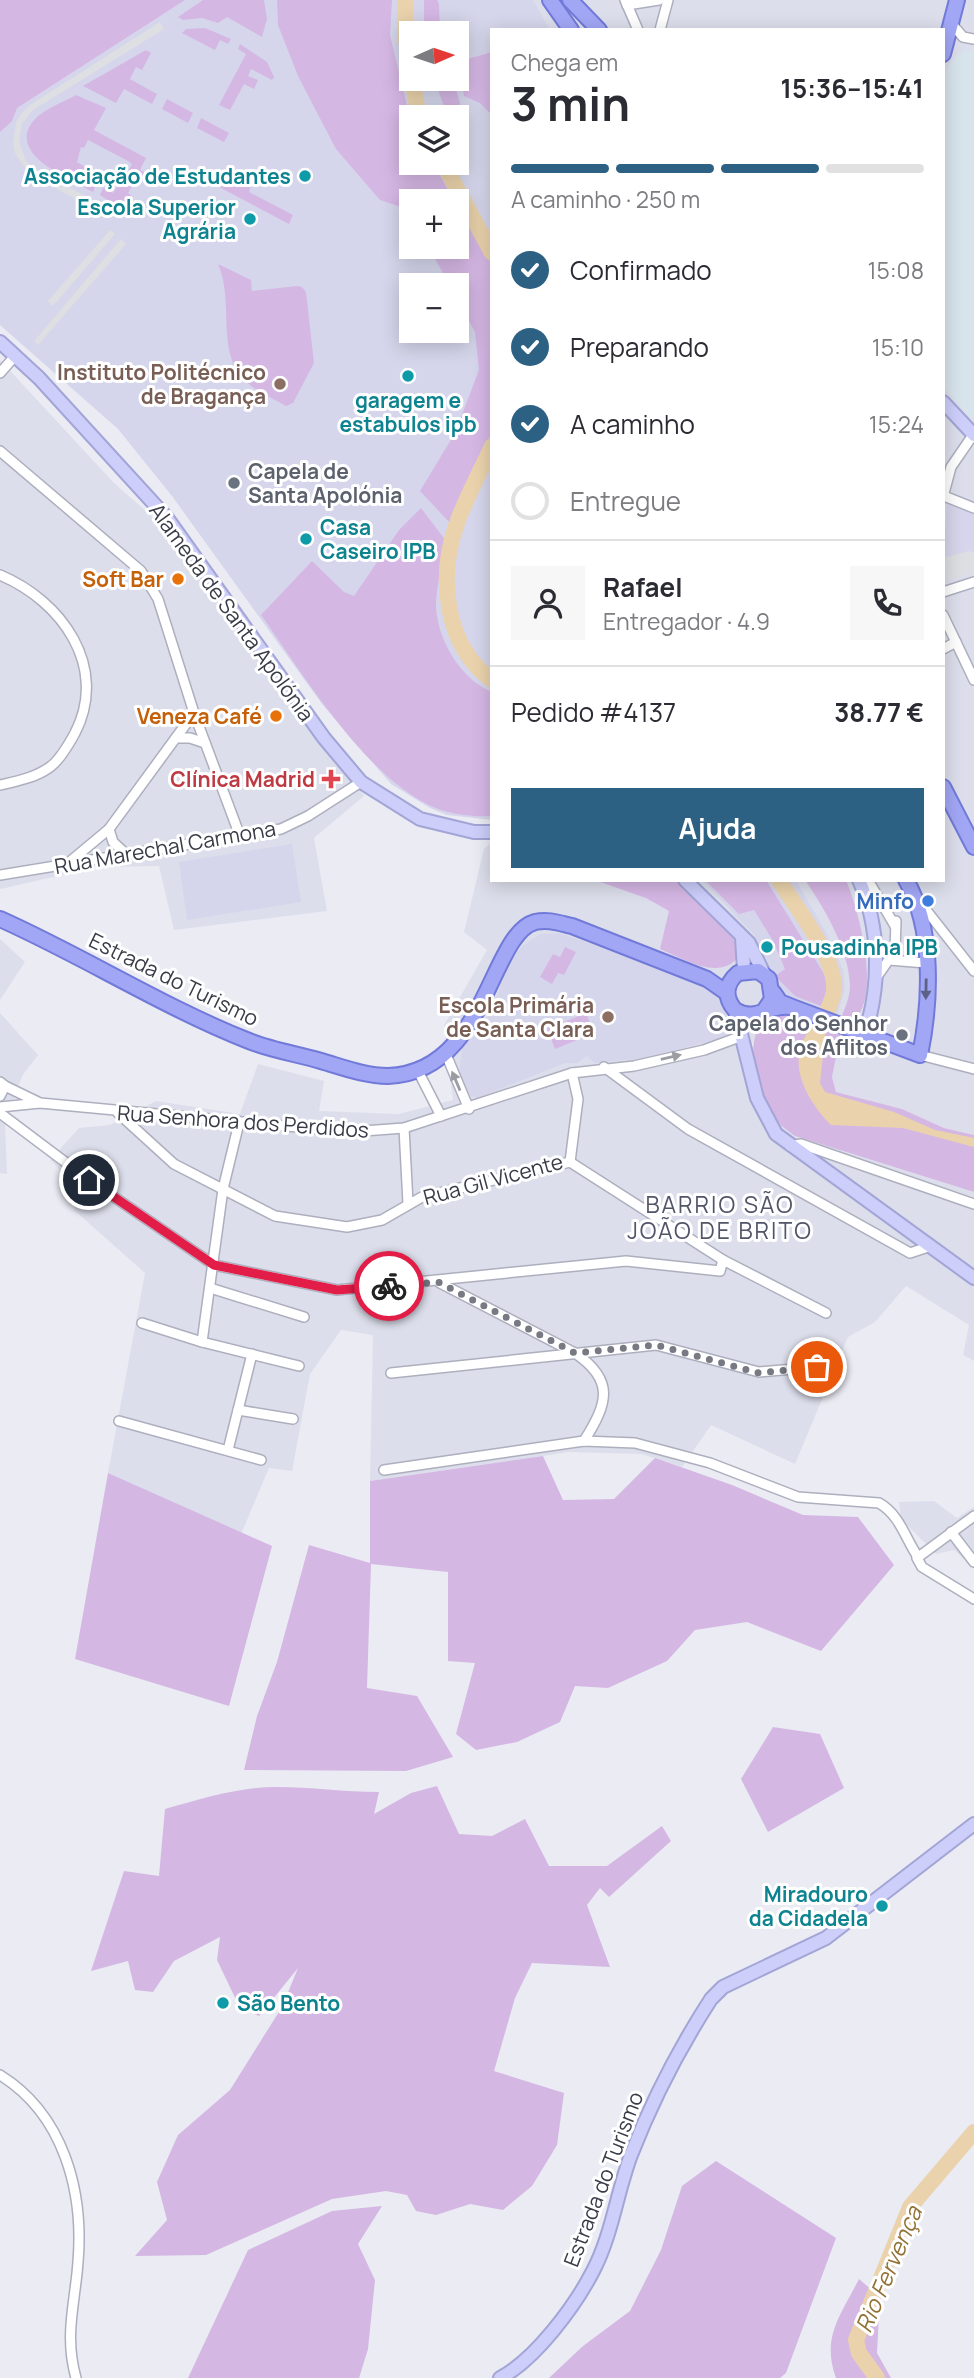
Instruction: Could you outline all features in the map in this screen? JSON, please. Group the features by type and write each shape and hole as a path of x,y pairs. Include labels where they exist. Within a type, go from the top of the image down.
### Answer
{"main road":[{"path":"550,0 570,28"},
{"path":"570,0 597,28"},
{"path":"945,34 951,0"},
{"path":"945,34 957,0"},
{"path":"945,791 974,847"},
{"path":"945,807 974,861"},
{"path":"795,1008 771,1006 750,1016 735,1010 727,993 738,974 764,974 780,1002 920,1055 925,1020 925,931 916,898 907,882"},
{"name":"Estrada do Turismo","path":"0,919 250,1041 368,1074 389,1076 417,1069 445,1052 474,1020 513,941 522,929 534,922 551,921 572,926 707,979 727,993"},
{"name":"Estrada do Turismo","path":"707,979 738,974"},
{"path":"761,1013 773,992"}],"street":[{"path":"637,28 626,2 659,0"},
{"path":"661,28 668,0"},
{"path":"632,19 632,28"},
{"path":"945,34 974,39"},
{"path":"945,34 974,39"},
{"name":"Alameda de Santa Apolónia","path":"0,342 127,471 167,517 324,738 361,782 420,818 474,832 490,832"},
{"path":"0,373 15,356"},
{"path":"945,404 974,435 946,475"},
{"path":"0,451 141,572 158,599 194,713 240,836"},
{"path":"945,497 974,508"},
{"path":"0,575 43,601 65,624 83,657 86,687 83,717 52,766 30,778 0,785"},
{"path":"945,591 974,582"},
{"path":"945,619 974,680"},
{"path":"945,648 956,642"},
{"path":"66,865 109,829 194,713"},
{"path":"176,738 190,738 205,743"},
{"name":"Rua Marechal Carmona","path":"0,875 281,829 308,816 361,782"},
{"path":"109,829 113,842 127,855"},
{"path":"687,882 749,943 764,974"},
{"path":"865,1033 875,1003 876,978 874,939 860,884 871,885 896,924 895,951 876,978"},
{"path":"916,898 974,971"},
{"path":"738,974 745,945 740,934"},
{"path":"889,960 926,963"},
{"path":"735,1010 757,1098 776,1134 788,1146 974,1278"},
{"path":"742,1036 761,1013"},
{"name":"Rua Senhora dos Perdidos","path":"0,1110 40,1104 350,1132 404,1128 469,1109 572,1073 604,1067 634,1066 704,1050 742,1036"},
{"path":"445,1052 469,1109"},
{"path":"920,1055 974,1069"},
{"path":"604,1067 688,1129 910,1253 931,1246"},
{"path":"417,1069 441,1116"},
{"name":"Rua Gil Vicente","path":"117,1112 174,1164 275,1216 347,1227 382,1220 408,1203 570,1162 578,1099 572,1073"},
{"path":"0,1096 3,1084 40,1104"},
{"path":"0,1110 89,1180 214,1265 337,1290 438,1282 626,1261 720,1271 723,1260"},
{"path":"202,1342 223,1189 239,1123"},
{"path":"404,1128 408,1203"},
{"path":"788,1146 801,1144 974,1203"},
{"path":"570,1162 723,1260 826,1313"},
{"path":"438,1282 593,1365 604,1385 603,1411 584,1441"},
{"path":"210,1288 304,1317"},
{"path":"142,1323 202,1342 299,1366"},
{"path":"391,1373 656,1345 759,1373 817,1367"},
{"path":"228,1450 252,1354"},
{"path":"238,1409 293,1419"},
{"path":"119,1421 261,1460"},
{"path":"384,1470 584,1441 635,1443 710,1463 798,1497 869,1501 889,1509 922,1567 974,1599"},
{"path":"918,1557 974,1517"},
{"path":"951,1532 974,1562"},
{"name":"Estrada do Turismo","path":"500,2378 516,2370 534,2351 594,2270 631,2156 648,2116 711,1998 723,1987 826,1938 974,1824"},
{"path":"0,2075 20,2088 45,2116 62,2146 71,2172 79,2259 68,2338 75,2378"}],"shaded area":[{"name":"Instituto Politécnico de Bragança","path":"0,0 533,0 549,28 490,28 490,820 447,815 430,808 391,784 322,704 172,496 118,429 0,325"},
{"path":"0,0 185,0 17,108 12,121 0,132"},
{"path":"203,0 264,0 267,19 262,37 227,17 218,23 202,18 183,20 178,17"},
{"path":"277,0 392,0 390,35 399,72 399,91 404,91 407,105 399,105 399,175 440,175 447,189 399,189 399,206 380,200 336,149 298,76 278,25"},
{"path":"424,0 974,0 974,1135 944,1128 902,1109 836,1092 832,1077 837,1016 845,990 825,930 797,882 945,882 945,28 490,28 490,38 469,117 469,105 457,105 457,91 469,91 469,21 445,21"},
{"path":"424,0 437,0 440,21 424,21"},
{"path":"160,22 164,29 33,110 22,123 19,142 26,161 33,168 95,201 92,208 29,174 15,153 13,143 16,123 21,114 30,105"},
{"path":"205,28 231,39 228,44 220,40 215,50 182,33 186,29"},
{"path":"240,44 267,62 274,77 272,80 251,69 248,76 258,80 254,89 244,84 230,110 219,105 246,54 238,49"},
{"path":"146,50 151,53 142,70 136,67 130,79 157,94 152,104 124,89 116,103 83,86"},
{"path":"964,51 974,51 974,422 945,388 945,84 947,69 953,58"},
{"path":"490,53 490,113 480,103 464,96 463,91 469,91 469,59"},
{"path":"438,91 456,91 460,105 444,105"},
{"path":"76,95 106,108 94,130 146,158 140,170 148,174 144,181 137,178 128,193 133,197 126,205 117,206 100,195 103,188 113,193 118,185 121,186 132,164 128,161 88,140 84,148 81,147 77,162 100,176 93,192 44,164 34,155 28,144 27,133 34,120"},
{"path":"167,99 193,113 188,123 162,109"},
{"path":"201,118 229,133 224,142 197,128"},
{"path":"213,172 231,181 251,185 249,192 293,215 289,224 208,181"},
{"path":"469,225 490,259 490,436 450,523 420,491 455,433 479,370 475,332 469,321 469,273 443,273 435,259 469,259"},
{"path":"110,230 115,234 53,306 48,301"},
{"path":"121,239 126,244 38,345 34,341"},
{"path":"218,264 251,280 252,291 297,286 306,292 314,363 293,403 286,406 256,389 245,381 234,365 227,338 223,278"},
{"path":"0,360 114,483 156,520 314,735 364,796 314,838 327,911 174,930 159,866 97,867 0,889"},
{"path":"947,502 974,513 974,572 947,581 945,570"},
{"path":"421,508 446,541 436,600 437,616 449,651 463,671 490,691 490,816 465,815 438,809 412,796 387,776 339,724 261,615 312,561 344,592 354,596 399,530"},
{"path":"969,551 974,553 974,572 947,581 945,557"},
{"path":"292,844 301,902 187,920 179,862"},
{"path":"490,844 490,882 707,882 821,1006 813,1023 809,1021 758,1027 752,1044 758,1074 795,1136 974,1192 974,1361 963,1355 969,1325 906,1286 875,1322 848,1337 795,1464 711,1425 682,1467 642,1454 569,1452 370,1481 373,1335 341,1330 310,1374 292,1471 269,1468 241,1534 108,1473 145,1273 74,1210 84,1193 50,1160 79,1128 110,1125 156,1101 240,1114 258,1064 324,1081 319,1111 399,1114 453,1100 444,1025 487,950 464,932 484,849"},
{"path":"601,882 677,882 723,924 737,946 739,956 731,964 712,968 660,949 669,911 646,898"},
{"path":"704,882 797,882 825,930 843,970 845,990 837,1016 792,999 781,989 754,935"},
{"path":"707,882 767,882 826,977 827,991 821,1006 795,996 775,976 785,969 773,941 754,910 739,914"},
{"path":"806,882 847,882 862,932 867,974 862,1009 853,1021 841,1018 848,998 849,972 841,944"},
{"name":"Escola Primária de Santa Clara","path":"559,933 700,980 714,990 728,1014 731,1028 726,1037 645,1058 595,1063 587,1056 577,1063 565,1063 477,1098 471,1096 459,1076 462,1048 487,1019 510,963 521,947 541,934"},
{"path":"0,939 25,962 0,1000"},
{"path":"565,947 576,952 564,975 558,973 552,984 540,977 553,954 560,957"},
{"path":"0,1013 38,1055 22,1076 5,1127 7,1174 0,1173"},
{"path":"586,1013 594,1033 555,1049 547,1029"},
{"path":"787,1013 841,1031 832,1077 836,1092 902,1109 944,1128 974,1135 974,1192 795,1136 779,1124 759,1086 753,1053 760,1025 771,1017"},
{"path":"813,1023 826,1026 820,1083 825,1092 894,1112 935,1130 974,1138 974,1147 903,1128 831,1125 811,1100 799,1070 801,1046"},
{"path":"543,1456 563,1500 614,1499 655,1458 732,1485 803,1515 858,1517 894,1565 821,1651 747,1622 695,1630 667,1661 608,1688 575,1686 560,1722 517,1742 476,1750 456,1734 475,1663 448,1661 448,1572 371,1564 367,1688 417,1696 453,1757 406,1771 244,1770 257,1716 277,1662 309,1545 370,1563 370,1481"},
{"path":"108,1473 272,1546 229,1706 75,1659"},
{"path":"934,1501 957,1518 974,1507 974,1568 954,1550 936,1554 901,1519 899,1502"},
{"path":"773,1727 820,1734 844,1788 768,1832 741,1779"},
{"path":"437,1786 459,1834 492,1836 525,1819 549,1866 607,1866 662,1826 671,1841 609,1897 600,1888 587,1905 610,1967 532,1963 515,1998 494,2071 564,2093 557,2145 532,2186 503,2210 470,2204 436,2215 416,2211 407,2195 386,2191 332,2199 206,2255 135,2256 167,2220 157,2182 178,2135 230,2090 282,2007 298,1968 259,2016 239,2006 217,1960 220,1937 174,1961 153,1992 135,1990 128,1961 91,1971 124,1871 159,1876 165,1809 192,1801 234,1791 262,1788 379,1792 374,1814 411,1793"},
{"path":"716,2161 836,2238 786,2373 780,2378 549,2378 583,2346 630,2311 661,2250 682,2186"},
{"path":"382,2206 358,2244 375,2280 368,2349 359,2378 188,2378 248,2250 332,2211"},
{"path":"859,2279 880,2297 877,2353 891,2378 836,2378 832,2363 832,2338 840,2315"}],"waterway":[{"name":"Rio Fervença","path":"405,0 405,21"},
{"name":"Rio Fervença","path":"414,91 417,105"},
{"name":"Rio Fervença","path":"450,175 490,249"},
{"name":"Rio Fervença","path":"490,450 456,526 447,567 447,589 455,630 476,666 490,678"},
{"name":"Rio Fervença","path":"780,882 822,949 833,978 833,996 818,1032"},
{"name":"Rio Fervença","path":"877,2378 859,2353 856,2340 910,2207 974,2132"}],"way so far":[{"path":"389,1286 438,1282 575,1353 656,1345 759,1373 817,1367"}],"place":[{"name":"Associação de Estudantes","path":"305,176"},
{"name":"Escola Superior Agrária","path":"250,219"},
{"name":"garagem e estabulos ipb","path":"408,376"},
{"name":"Instituto Politécnico de Bragança","path":"280,384"},
{"name":"Capela de Santa Apolónia","path":"234,483"},
{"name":"Casa Caseiro IPB","path":"306,539"},
{"name":"Soft Bar","path":"178,579"},
{"name":"Veneza Café","path":"276,716"},
{"name":"Clínica Madrid","path":"331,779"},
{"name":"Minfo","path":"928,901"},
{"name":"Pousadinha IPB","path":"767,947"},
{"name":"Escola Primária de Santa Clara","path":"608,1017"},
{"name":"Capela do Senhor dos Aflitos","path":"902,1035"},
{"name":"Miradouro da Cidadela","path":"882,1906"},
{"name":"São Bento","path":"223,2003"}],"district":[{"name":"BARRIO SÃO JOÃO DE BRITO","path":"720,1217"}],"route":[{"path":"89,1180 214,1265 337,1290 389,1286"}]}
